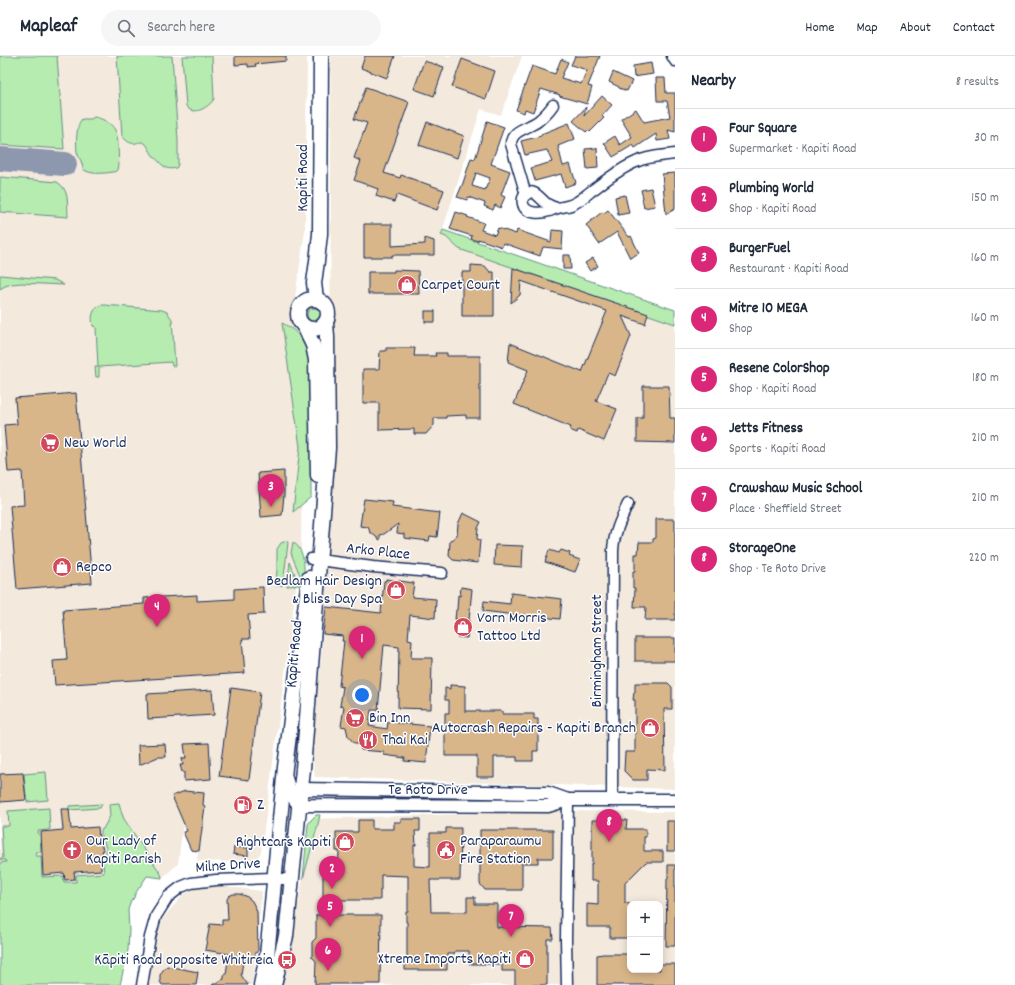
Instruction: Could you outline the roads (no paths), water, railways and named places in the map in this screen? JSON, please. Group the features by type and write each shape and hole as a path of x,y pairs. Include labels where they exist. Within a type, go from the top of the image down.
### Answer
{"main road":[{"name":"Kapiti Road","path":"316,299 314,283 320,234 321,56"},
{"path":"308,299 316,299 324,303 328,309 329,315 323,326 316,329 308,328 300,322 298,316 299,308 304,301 308,299"},
{"name":"Kapiti Road","path":"261,985 267,956 285,772 315,560 328,448 326,323"},
{"name":"Kapiti Road","path":"274,985 286,936 315,560 318,465 316,360 313,345 304,326"},
{"path":"318,465 328,448"}],"street":[{"path":"526,195 511,144 511,139 515,134 538,122 553,105"},
{"path":"556,208 548,205 534,192 530,192 524,196 524,208 528,211 540,213 565,207 575,204 624,168 638,161 652,157 675,154"},
{"name":"Birmingham Street","path":"612,800 613,543 617,528 628,504"},
{"name":"Arko Place","path":"315,560 442,574"},
{"path":"280,820 283,812 297,797 287,783 285,772"},
{"path":"330,806 339,793 345,789"},
{"name":"Te Roto Drive","path":"297,797 345,789 548,793 568,800"},
{"path":"446,791 446,806"},
{"name":"Te Roto Drive","path":"297,797 330,806 548,806 568,800 675,800"},
{"path":"567,985 566,939 568,800"},
{"name":"Milne Drive","path":"142,985 150,937 156,916 164,902 172,893 191,883 216,880 274,878 291,880"}],"place":[{"name":"Carpet Court","path":"407,285"},
{"name":"New World","path":"50,443"},
{"name":"BurgerFuel","path":"271,507"},
{"name":"Repco","path":"62,567"},
{"name":"Bedlam Hair Design & Bliss Day Spa","path":"396,590"},
{"name":"Mitre 10 MEGA","path":"157,627"},
{"name":"Vorn Morris Tattoo Ltd","path":"463,627"},
{"name":"Four Square","path":"362,659"},
{"name":"Bin Inn","path":"355,718"},
{"name":"Autocrash Repairs - Kapiti Branch","path":"650,728"},
{"name":"Thai Kai","path":"368,740"},
{"name":"Z","path":"243,805"},
{"name":"Rightcars Kapiti","path":"345,842"},
{"name":"StorageOne","path":"609,842"},
{"name":"Our Lady of Kapiti Parish","path":"72,850"},
{"name":"Paraparaumu Fire Station","path":"446,850"},
{"name":"Plumbing World","path":"332,889"},
{"name":"Resene ColorShop","path":"330,927"},
{"name":"Crawshaw Music School","path":"511,937"},
{"name":"Xtreme Imports Kapiti","path":"525,959"},
{"name":"Kāpiti Road opposite Whitireia","path":"287,960"},
{"name":"Jetts Fitness","path":"328,971"}]}
